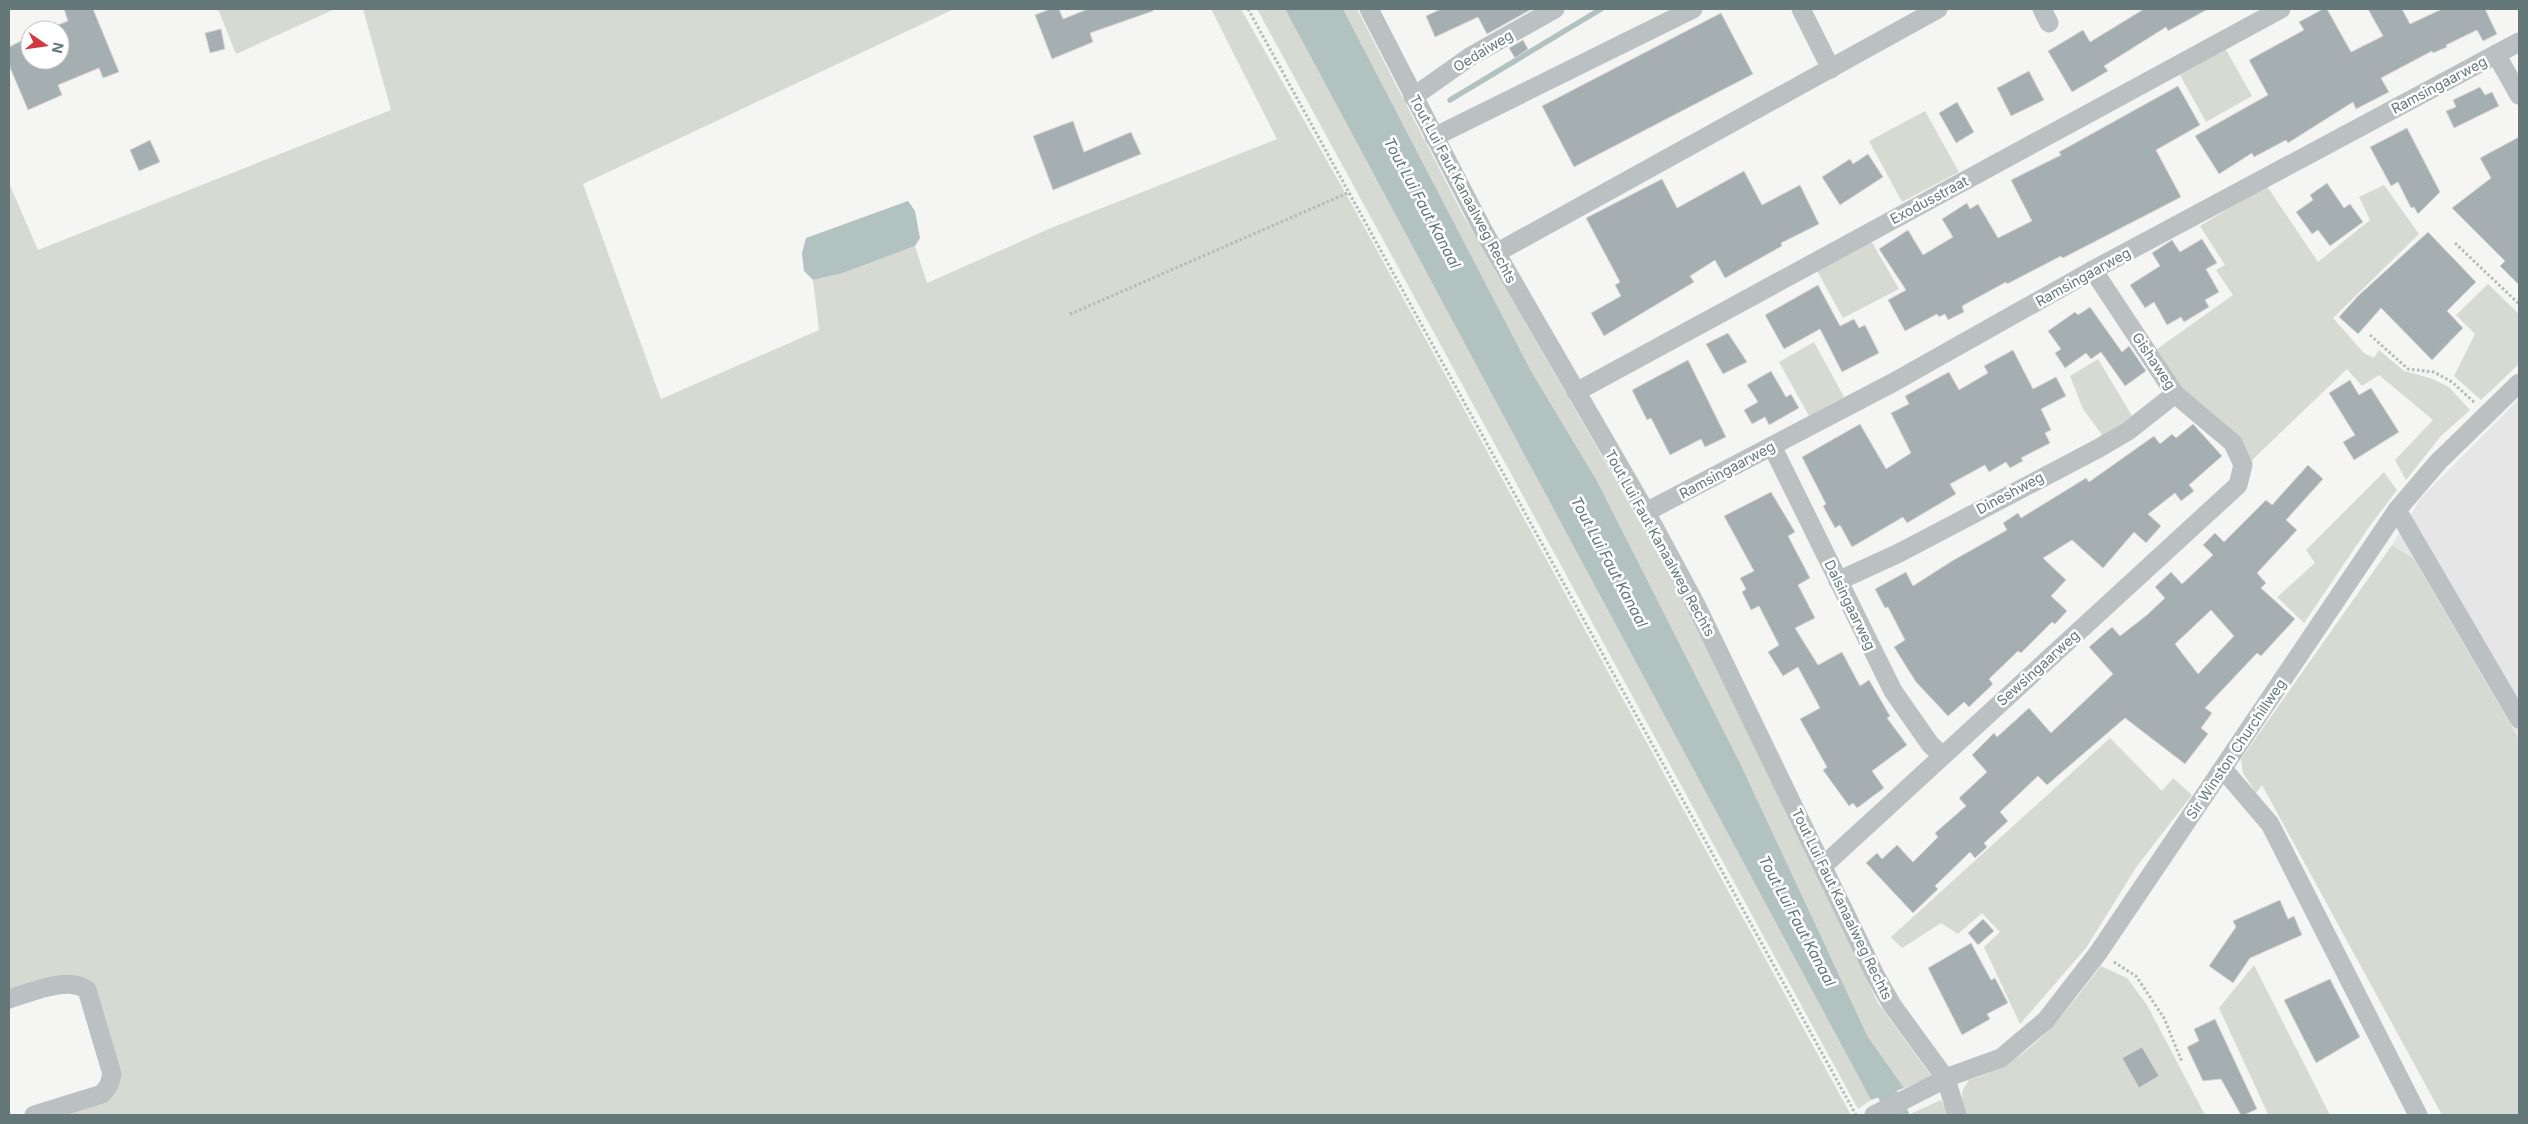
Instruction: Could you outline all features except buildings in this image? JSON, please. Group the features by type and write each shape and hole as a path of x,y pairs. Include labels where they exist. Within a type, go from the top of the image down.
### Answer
{"street":[{"name":"Tout Lui Faut Kanaalweg Rechts","path":"1369,9 1413,97 1496,253 1646,512 1696,605 1892,1005 1957,1115"},
{"name":"Oedaiweg","path":"1413,97 1471,56 1556,9"},
{"path":"1434,137 1693,9"},
{"path":"1801,9 1830,69"},
{"path":"1496,253 1938,9"},
{"name":"Exodusstraat","path":"1576,392 2281,9"},
{"name":"Ramsingaarweg","path":"1646,512 1894,382 2093,270 2519,42"},
{"path":"2496,54 2519,95"},
{"name":"Gishaweg","path":"2093,270 2175,394 2233,443 2243,465"},
{"name":"Sir Winston Churchillweg","path":"1874,1115 1939,1083 2001,1058 2046,1020 2098,953 2397,510 2438,462 2486,413 2519,383"},
{"name":"Dineshweg","path":"1838,582 1899,553 2099,448 2128,431 2175,394"},
{"name":"Dalsingaarweg","path":"1772,446 1892,691 1930,744 1942,756"},
{"name":"Sewsingaarweg","path":"1823,866 2238,485 2243,465"},
{"path":"2397,510 2519,719"},
{"path":"2223,769 2270,824 2418,1115"},
{"path":"9,999 67,982 80,984 87,990 112,1074 109,1085 102,1094 34,1115"}],"path":[{"path":"1248,9 1856,1115"},
{"path":"1070,314 1350,192"},
{"path":"2454,243 2519,304"},
{"path":"2370,335 2408,369 2434,372 2452,382 2486,413"},
{"path":"2098,953 2136,976 2164,1018 2182,1062"}],"shaded area":[{"path":"218,9 335,9 236,54"},
{"path":"363,9 954,9 583,184 661,399 819,330 813,280 843,273 915,246 927,283 1051,228 1277,139 1211,9 1241,9 1351,203 1851,1115 52,1115 118,1079 92,991 9,992 9,183 38,250 391,110"},
{"path":"1257,9 1285,9 1871,1100 1858,1109"},
{"path":"1343,9 1357,9 1461,211 1680,592 1878,1003 1932,1077 1904,1088 1868,1037 1740,763 1597,481 1531,371"},
{"path":"2225,48 2252,96 2206,122 2180,75"},
{"path":"1925,111 1959,172 1902,202 1869,141"},
{"path":"2266,185 2318,262 2370,220 2359,197 2384,185 2419,234 2333,318 2364,353 2374,358 2379,350 2404,371 2430,378 2449,387 2470,410 2441,436 2406,480 2395,460 2433,420 2379,375 2362,386 2347,369 2250,462 2181,389 2157,349 2233,295 2216,270 2225,265 2200,226"},
{"path":"1870,239 1899,289 1843,318 1816,269"},
{"path":"2488,284 2519,314 2519,364 2481,400 2454,376 2475,334 2456,315"},
{"path":"1814,342 1844,397 1809,416 1779,362"},
{"path":"2098,359 2132,416 2103,436 2083,409 2070,376"},
{"path":"2519,399 2519,739 2414,559 2392,545 2421,498"},
{"path":"2384,472 2397,490 2369,527 2304,623 2277,597 2315,563 2306,550"},
{"path":"2392,545 2414,559 2519,739 2519,1115 2442,1115 2262,785 2256,793 2243,773 2241,759"},
{"path":"2110,738 2162,791 2173,778 2192,795 2137,866 2086,948 2020,1024 1984,947 2000,932 1982,913 1958,934 1941,923 1902,948 1891,937"},
{"path":"2254,965 2330,1115 2266,1115 2268,1114 2219,1008"},
{"path":"2101,966 2127,978 2147,1005 2205,1115 1963,1115 1962,1091 1969,1080 1991,1072 2028,1049 2059,1019"},
{"path":"1941,1100 1949,1115 1908,1115"}],"water":[{"path":"1285,9 1343,9 1531,371 1597,481 1740,763 1868,1037 1904,1088 1871,1100"},
{"path":"908,201 915,211 920,238 915,246 843,273 813,280 804,271 802,253 806,238"}],"waterway":[{"path":"1450,100 1601,9"},
{"name":"Tout Lui Faut Kanaal","path":"1874,1070 1899,1115"}]}
